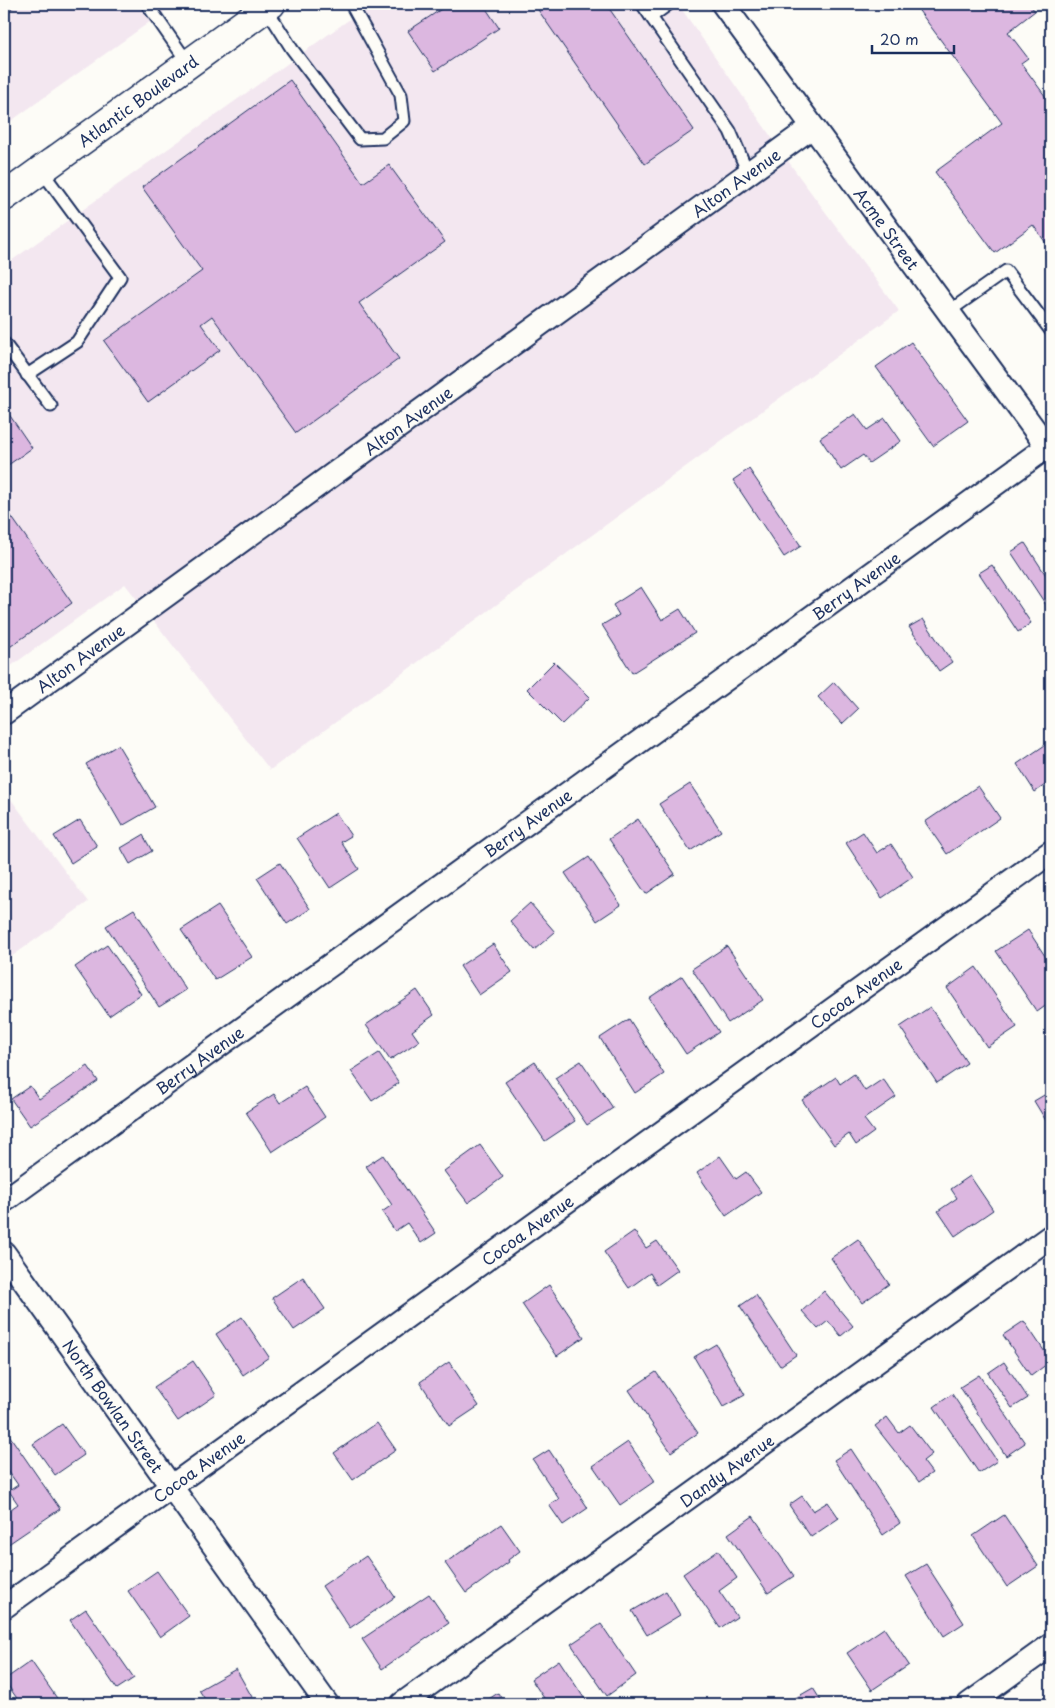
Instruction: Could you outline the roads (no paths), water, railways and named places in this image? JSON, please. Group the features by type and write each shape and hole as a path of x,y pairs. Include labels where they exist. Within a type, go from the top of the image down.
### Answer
{"main road":[{"name":"Atlantic Boulevard","path":"4,197 269,6"}],"street":[{"name":"Acme Street","path":"723,4 1050,448"},
{"name":"Alton Avenue","path":"6,706 812,127"},
{"name":"Berry Avenue","path":"4,1201 1050,448"},
{"name":"Cocoa Avenue","path":"4,1607 1051,852"},
{"name":"Dandy Avenue","path":"402,1704 1051,1236"},
{"name":"North Bowlan Street","path":"4,1253 327,1704"},
{"path":"969,1704 1051,1645"}],"lane":[{"path":"147,4 188,63"},
{"path":"269,6 292,50 360,139 382,138 404,121 401,95 351,4"},
{"path":"642,4 730,131 748,173"},
{"path":"651,16 669,4"},
{"path":"27,375 77,342 120,277 41,170"},
{"path":"948,312 1006,271 1051,331"},
{"path":"4,343 50,406"}]}
